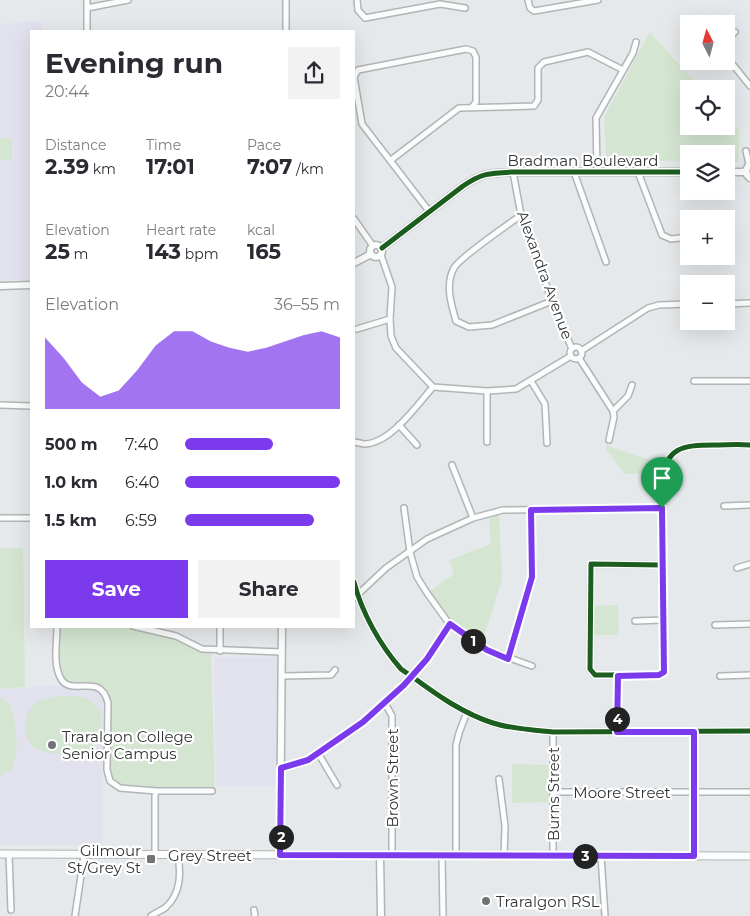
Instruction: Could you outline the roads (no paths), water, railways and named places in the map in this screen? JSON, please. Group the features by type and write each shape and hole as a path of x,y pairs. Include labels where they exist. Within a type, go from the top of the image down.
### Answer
{"main road":[{"name":"Grey Street","path":"0,854 18,851 84,851 154,855 750,856"}],"street":[{"path":"86,0 86,30"},
{"path":"87,8 128,0"},
{"path":"286,0 286,30"},
{"path":"357,0 358,10 364,18 440,4 465,8"},
{"path":"528,0 530,8 534,12 598,0"},
{"path":"597,172 596,118 633,53 636,42"},
{"path":"355,75 358,70 466,49 473,51 476,57 476,102 472,107"},
{"path":"390,160 459,108 534,106 538,100 538,68 544,62 588,52 623,70"},
{"path":"735,67 750,86"},
{"path":"355,83 362,124 429,211"},
{"path":"735,173 748,175 749,164 746,151"},
{"name":"Bradman Boulevard","path":"382,248 429,211 477,177 493,173 513,172 680,172"},
{"name":"Alexandra Avenue","path":"513,172 521,215 552,301 572,348"},
{"path":"574,172 606,262"},
{"path":"638,172 662,235 671,238 680,238"},
{"path":"521,215 454,267 449,286 456,321 469,327 492,325 552,301"},
{"path":"355,219 373,246"},
{"path":"373,246 378,245 382,248 381,256 392,288 390,336 396,348 433,387 487,391 516,389 571,356"},
{"path":"371,254 370,250 373,246"},
{"path":"371,254 376,257 381,256"},
{"path":"355,262 371,254"},
{"path":"0,286 30,286"},
{"path":"735,304 750,303"},
{"path":"579,358 581,351 648,308 659,305 680,304"},
{"path":"357,330 390,319"},
{"path":"571,356 572,348 578,348 581,351"},
{"path":"571,356 573,359 579,358"},
{"path":"579,358 613,411 614,417 609,440"},
{"path":"694,380 750,381"},
{"path":"531,381 545,404 548,443"},
{"path":"613,411 628,396 632,385"},
{"path":"355,442 366,444 380,440 399,425 433,387"},
{"path":"487,391 487,442"},
{"path":"0,406 30,406"},
{"path":"399,425 417,445"},
{"path":"662,565 591,564 590,670 595,675 659,675 664,672 662,508 663,469 668,460 678,449 691,444 750,445"},
{"path":"452,465 473,518"},
{"path":"724,506 750,505"},
{"path":"404,508 410,552 417,577 450,624 487,650 532,666"},
{"path":"662,508 503,510 473,518 427,539 386,568 356,597 377,636 402,670 432,692 467,712 492,723 553,732 750,731"},
{"path":"508,659 532,577 531,510"},
{"path":"0,518 30,518"},
{"path":"737,568 750,564"},
{"path":"636,621 664,620"},
{"path":"281,768 308,760 356,727 412,676 427,659 450,624"},
{"path":"715,625 750,624"},
{"path":"57,628 57,667 60,678 68,685 99,687 106,693 108,703 107,770 110,781 120,788 156,791 212,791"},
{"path":"142,628 176,636 202,649 282,652"},
{"path":"220,628 220,650"},
{"path":"280,855 282,628"},
{"path":"282,676 332,676 335,670"},
{"path":"720,676 750,675"},
{"path":"617,732 618,676"},
{"name":"Brown Street","path":"385,702 392,716 392,856"},
{"path":"456,856 456,745 467,712"},
{"name":"Burns Street","path":"553,732 553,856"},
{"path":"694,732 694,856"},
{"path":"318,754 337,785"},
{"path":"499,779 505,826 504,856"},
{"path":"154,855 154,796 156,791"},
{"name":"Moore Street","path":"554,792 750,792"},
{"path":"75,916 84,851"},
{"path":"9,854 11,910"},
{"path":"151,916 165,907 175,894 180,882 178,855"},
{"path":"380,856 381,916"},
{"path":"442,856 443,916"},
{"path":"601,856 605,916"}],"place":[{"name":"Traralgon College Senior Campus","path":"52,745"},
{"name":"Gilmour St/Grey St","path":"151,859"},
{"name":"Traralgon RSL","path":"486,901"}]}
